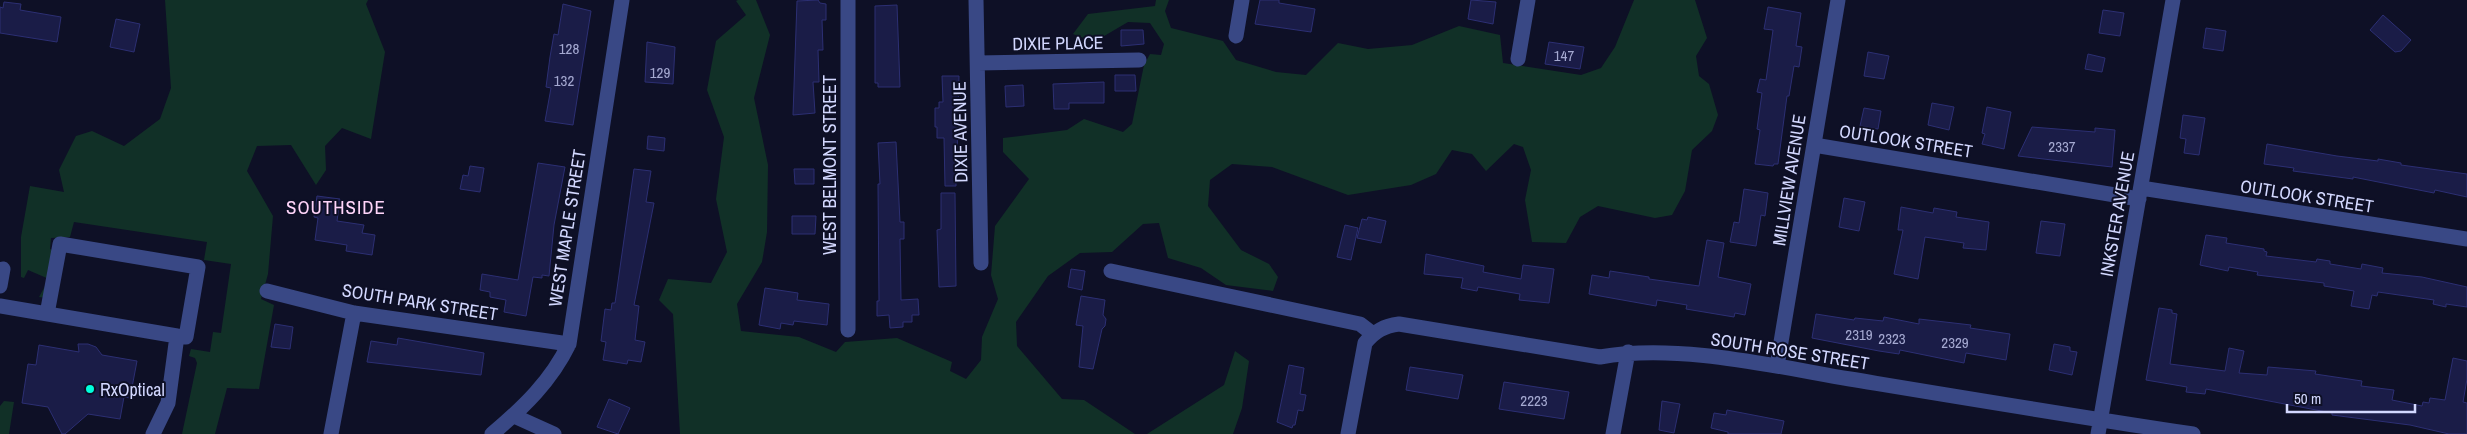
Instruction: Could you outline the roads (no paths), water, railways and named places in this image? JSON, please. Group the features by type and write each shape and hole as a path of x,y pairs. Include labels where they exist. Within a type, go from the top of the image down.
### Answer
{"street":[{"name":"WEST MAPLE STREET","path":"492,434 514,416 550,377 568,344 622,0"},
{"name":"WEST BELMONT STREET","path":"848,0 848,330"},
{"name":"DIXIE AVENUE","path":"976,0 981,263"},
{"path":"1236,36 1242,0"},
{"path":"1518,59 1528,0"},
{"name":"MILLVIEW AVENUE","path":"1777,366 1838,0"},
{"name":"INKSTER AVENUE","path":"2099,427 2173,0"},
{"name":"DIXIE PLACE","path":"978,63 1139,60"},
{"name":"OUTLOOK STREET","path":"1814,144 2140,194 2467,240"},
{"path":"0,306 47,314 177,336 186,337 198,267 60,244 47,314"},
{"path":"0,286 3,269"},
{"path":"1111,270 1360,324 1377,331 1365,343 1348,434"},
{"name":"SOUTH PARK STREET","path":"267,291 354,313 568,344"},
{"path":"331,434 354,313"},
{"name":"SOUTH ROSE STREET","path":"1377,331 1399,324 1600,357 1628,352 1676,353 1777,366 2099,427 2193,434"},
{"path":"153,434 168,403 177,336"},
{"path":"1613,434 1628,352"},
{"path":"514,416 554,434"}],"place":[{"name":"RxOptical","path":"90,389"}],"district":[{"name":"SOUTHSIDE","path":"336,207"}]}
